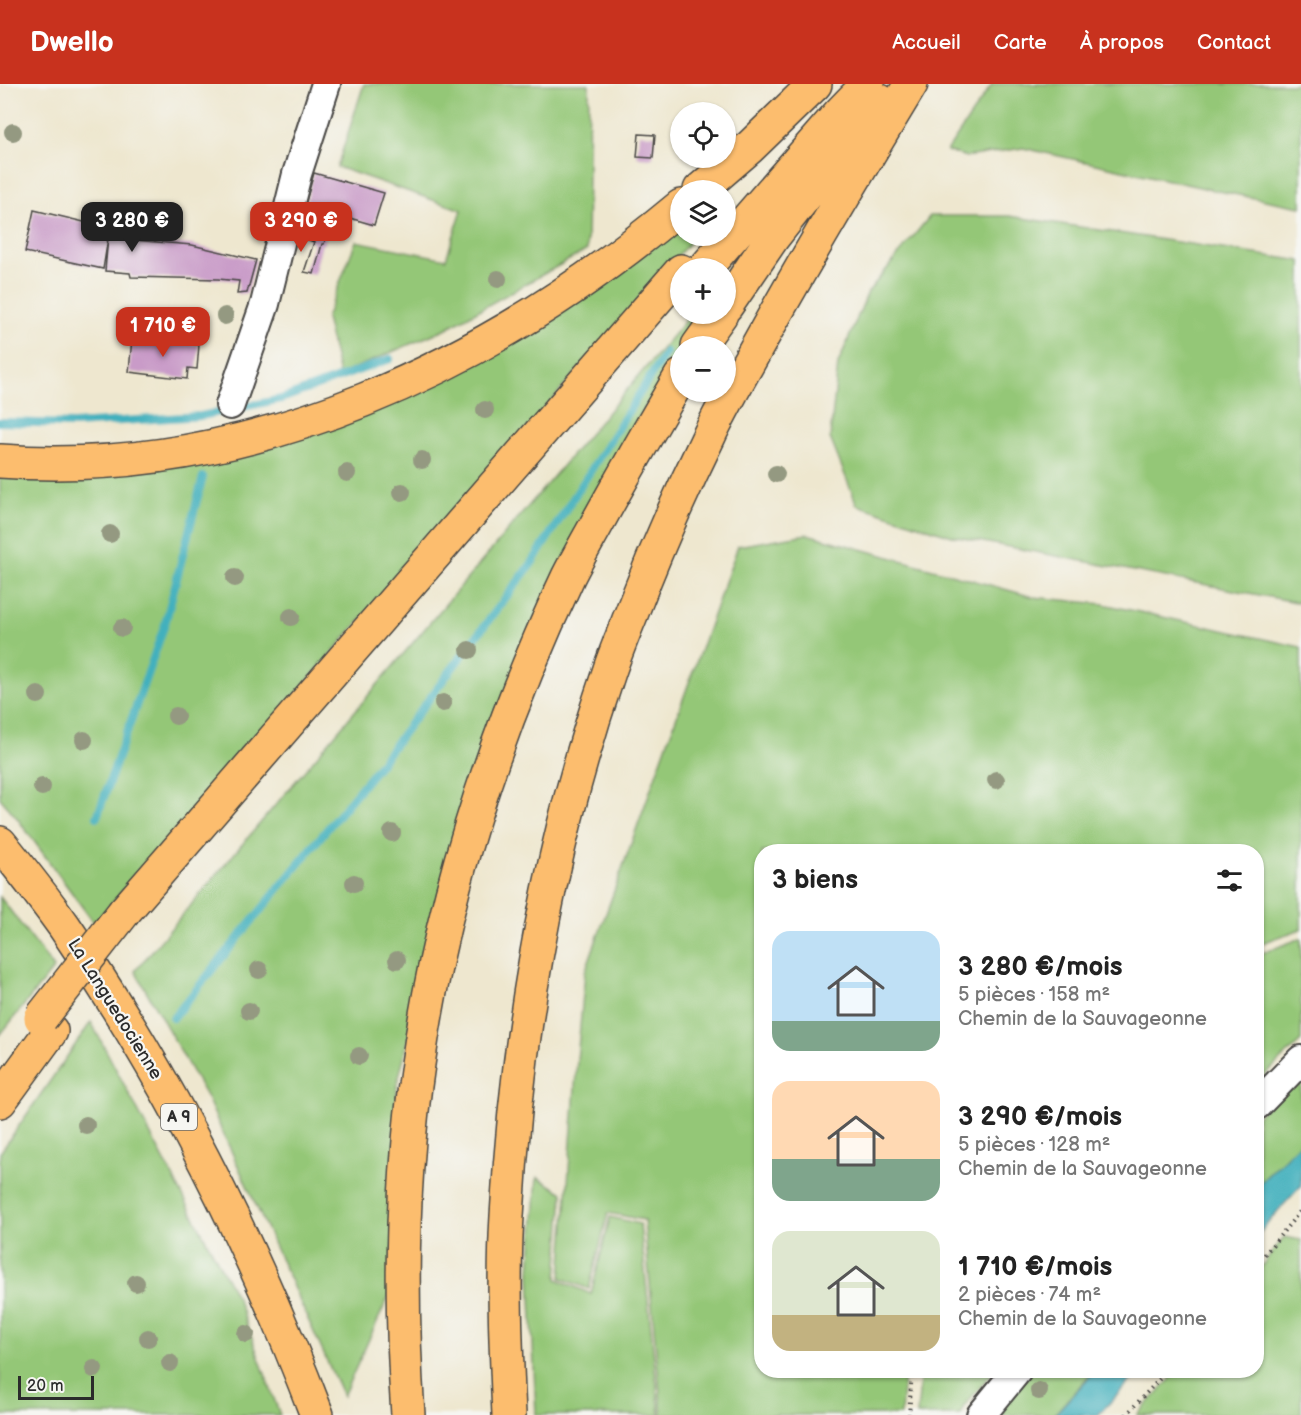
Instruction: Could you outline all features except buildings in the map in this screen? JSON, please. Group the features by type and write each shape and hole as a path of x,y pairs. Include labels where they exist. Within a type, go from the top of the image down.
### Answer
{"highway":[{"path":"711,180 750,147 814,84"},
{"path":"736,210 805,133 845,84"},
{"path":"714,258 868,84"},
{"path":"736,291 773,237 894,84"},
{"path":"509,1415 505,1334 506,1218 516,1102 528,1000 550,882 572,790 613,660 653,558 710,433 778,309 911,84"},
{"path":"0,461 96,462 167,455 232,443 356,404 465,353 525,318 615,258 670,215"},
{"path":"693,258 704,246"},
{"path":"0,1101 46,1024 129,920 564,404 670,284"},
{"path":"129,920 252,790 670,310"},
{"path":"408,1415 404,1263 410,1128 418,1064 444,927 488,772 516,696 569,575 617,485 670,395"},
{"name":"La Languedocienne","path":"0,843 62,924 136,1038 197,1149 245,1244 293,1352 317,1415"},
{"path":"0,1075 10,1058 46,1024"}],"street":[{"path":"230,405 265,304 297,174 326,84"},
{"path":"1264,1098 1301,1060"},
{"path":"981,1415 1011,1378"}],"path":[{"path":"1264,1255 1301,1210"},
{"path":"909,1415 912,1378"},
{"path":"1126,1415 1160,1378"}],"green space":[{"path":"364,84 589,84 587,250 445,329 339,375 326,318 356,241 446,259 462,210 337,167"},
{"path":"992,84 1301,84 1301,207 1023,148 966,157 947,151"},
{"path":"930,216 1009,216 1301,261 1301,603 952,536 857,505 830,438 838,364 868,292"},
{"path":"670,225 670,246 686,246 676,258 670,258 670,265 94,923 0,798 0,471 294,438"},
{"path":"683,324 698,324 690,336 672,336"},
{"path":"670,339 670,368 637,421 472,780 397,1085 393,1287 343,1396 207,1098 135,971"},
{"path":"807,534 1033,597 1103,604 1301,647 1301,929 1264,942 1264,844 754,844 754,1378 904,1378 901,1415 662,1415 644,1220 608,1213 589,1289 561,1278 585,972 738,546"},
{"path":"0,897 54,968 0,1035"},
{"path":"1301,938 1301,1041 1264,1075 1264,952"},
{"path":"91,1022 238,1300 280,1415 4,1415 0,1410 0,1153"},
{"path":"1301,1072 1301,1142 1264,1179 1264,1109"},
{"path":"537,1177 563,1193 557,1279 591,1294 610,1217 640,1224 660,1415 536,1415 530,1272"},
{"path":"1284,1237 1301,1240 1301,1415 1137,1415 1171,1378 1264,1378 1264,1263"},
{"path":"920,1378 988,1378 964,1406 960,1415 917,1415"},
{"path":"1024,1378 1087,1378 1054,1415 993,1415"}],"water":[{"path":"1301,1142 1301,1186 1264,1228 1264,1179"},
{"path":"1088,1378 1133,1378 1098,1415 1054,1415"}],"waterway":[{"path":"173,1018 376,769 532,563 666,352"},
{"path":"0,422 74,424 201,416 281,399 390,359"},
{"path":"97,817 165,624 203,477"}]}
